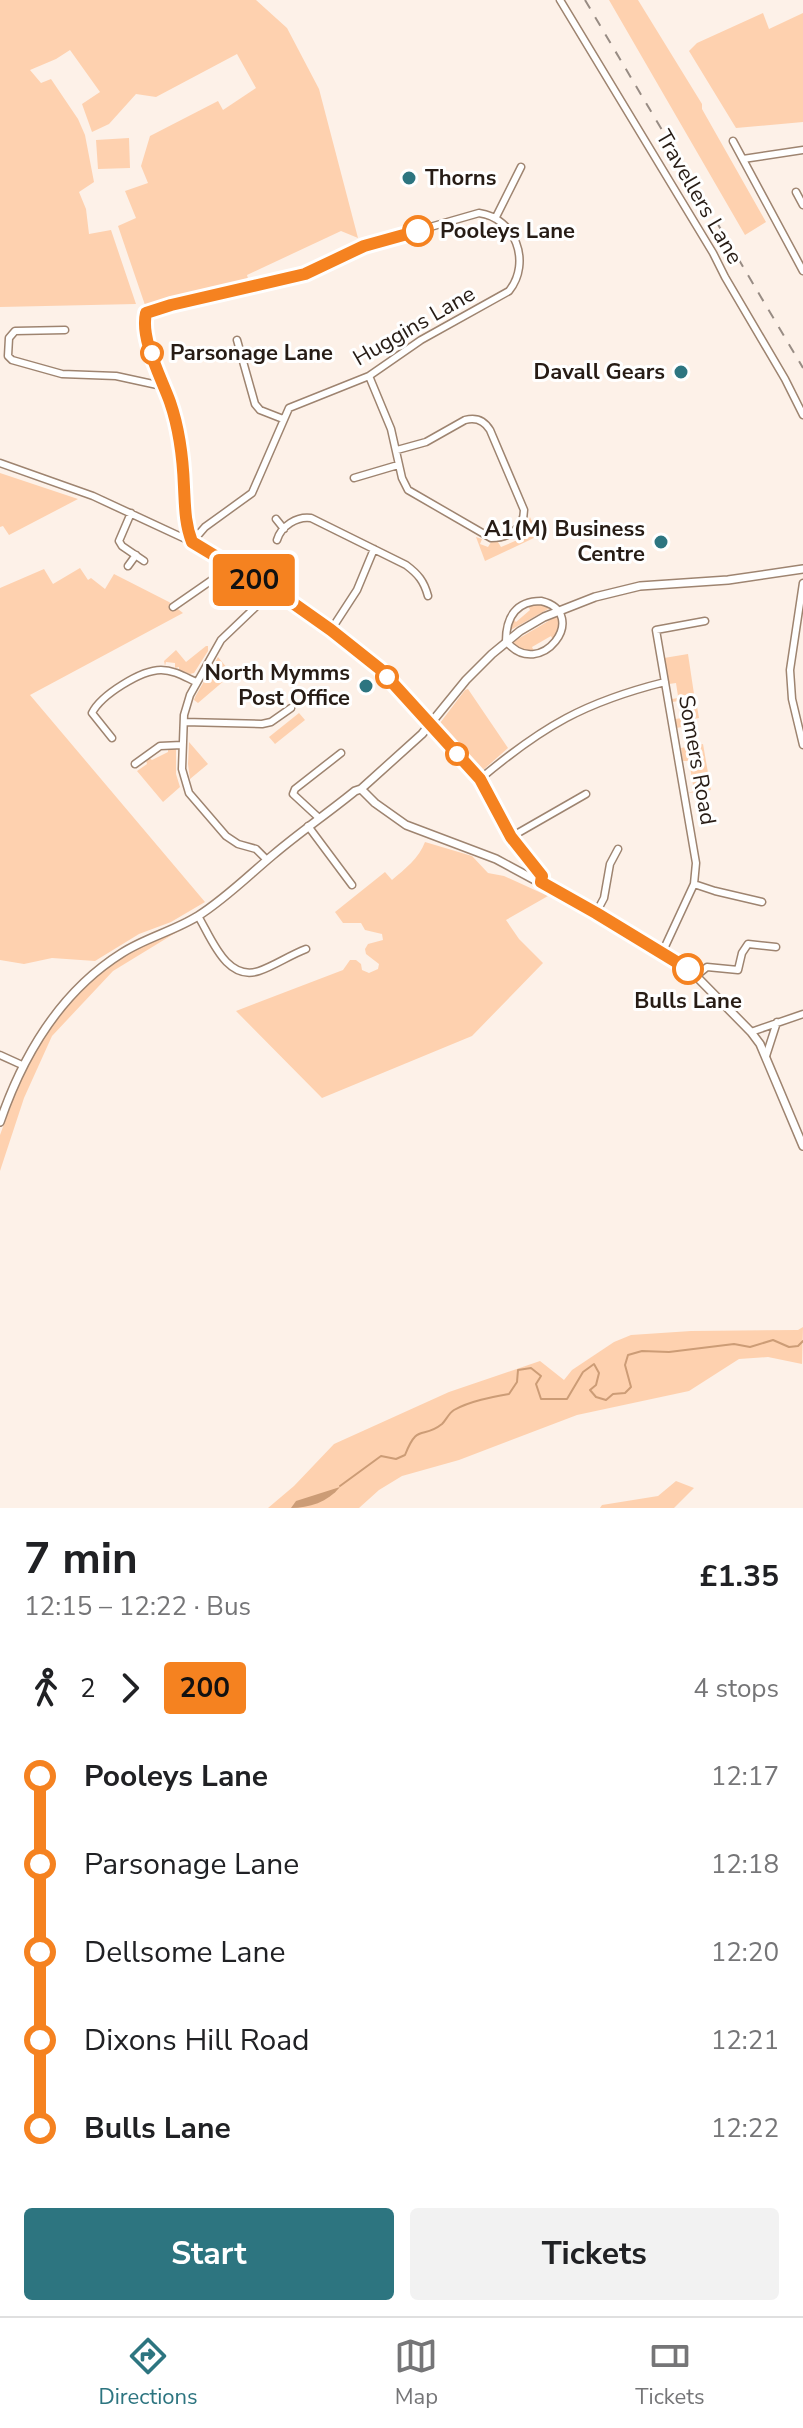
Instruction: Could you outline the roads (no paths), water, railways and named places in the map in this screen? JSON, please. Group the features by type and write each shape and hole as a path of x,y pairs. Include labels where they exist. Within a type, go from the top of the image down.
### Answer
{"street":[{"name":"Travellers Lane","path":"560,0 713,253 803,415"},
{"path":"733,141 803,271"},
{"path":"743,159 803,150"},
{"path":"192,542 186,523 178,438 170,401 162,386 146,328 146,313 152,309 305,274 364,246 468,215 479,213 496,217 521,167"},
{"path":"796,192 803,205"},
{"name":"Huggins Lane","path":"283,419 285,412 293,405 369,376 421,340 509,291 514,284 519,249 512,234 496,217"},
{"path":"65,330 13,332 9,338 8,356 12,360 62,374 116,376 162,386"},
{"path":"192,542 205,527 252,493 283,419 260,410 255,404 237,340"},
{"path":"369,376 391,429 404,484 413,495 486,536 501,537 515,531 522,523 524,510 490,430 482,421 470,418 426,442 397,450"},
{"path":"0,463 93,496 192,542 331,630 380,669 480,779 511,837 542,876 541,882"},
{"path":"354,478 398,465"},
{"path":"131,513 119,541 144,561"},
{"path":"277,540 284,529 299,518 311,518 414,571 425,584 428,596"},
{"path":"276,519 284,529"},
{"path":"331,630 357,590 374,549"},
{"path":"128,566 136,555"},
{"path":"173,607 232,566"},
{"path":"0,1122 22,1065 68,999 123,952 198,916 308,826 361,789 431,724 466,680 506,641 531,623 595,597 640,586 728,580 803,569"},
{"path":"803,583 790,670 792,699 803,745"},
{"path":"267,860 256,849 238,844 226,836 195,801 183,777 182,745 186,704 196,682 221,640 265,598 269,589"},
{"path":"541,601 553,605 563,620 557,640 532,655 512,649 506,641 509,619 527,602 541,601"},
{"path":"665,682 656,630 705,621"},
{"path":"792,651 803,653"},
{"path":"112,738 92,713 118,688 153,671 174,672 196,682"},
{"name":"Somers Road","path":"480,779 529,739 582,708 665,682 696,863 694,884 662,953"},
{"path":"184,722 262,724 271,722 291,708"},
{"path":"135,764 160,746 182,745"},
{"path":"319,818 293,794 295,789 341,753"},
{"path":"361,789 406,825 485,854 541,882 696,976 751,1032 766,1056 803,1146"},
{"path":"511,837 586,794"},
{"path":"308,826 352,885"},
{"path":"596,913 604,898 610,864 618,849"},
{"path":"694,884 762,902"},
{"path":"198,916 219,954 240,971 255,973 306,949"},
{"path":"696,976 707,967 738,970 748,944 776,947"},
{"path":"751,1032 803,1014"},
{"path":"766,1056 777,1022"},
{"path":"0,1055 22,1065"}],"waterway":[{"path":"340,1486 381,1456 396,1459 405,1455 413,1438 435,1429 454,1410 509,1394 517,1382 518,1370 531,1368 541,1376 536,1384 541,1399 567,1399 583,1372 594,1364 599,1373 596,1385 590,1390 596,1397 606,1400 613,1394 625,1393 631,1387 625,1365 628,1355 642,1351 669,1352 734,1344 750,1347 773,1340 789,1347 798,1346 803,1341"}],"railway":[{"path":"585,0 803,368"}],"place":[{"name":"Thorns","path":"409,178"},
{"name":"Pooleys Lane","path":"418,231"},
{"name":"Parsonage Lane","path":"152,353"},
{"name":"Davall Gears","path":"681,372"},
{"name":"A1(M) Business Centre","path":"661,542"},
{"name":"North Mymms Post Office","path":"366,686"},
{"name":"Bulls Lane","path":"688,969"}]}
